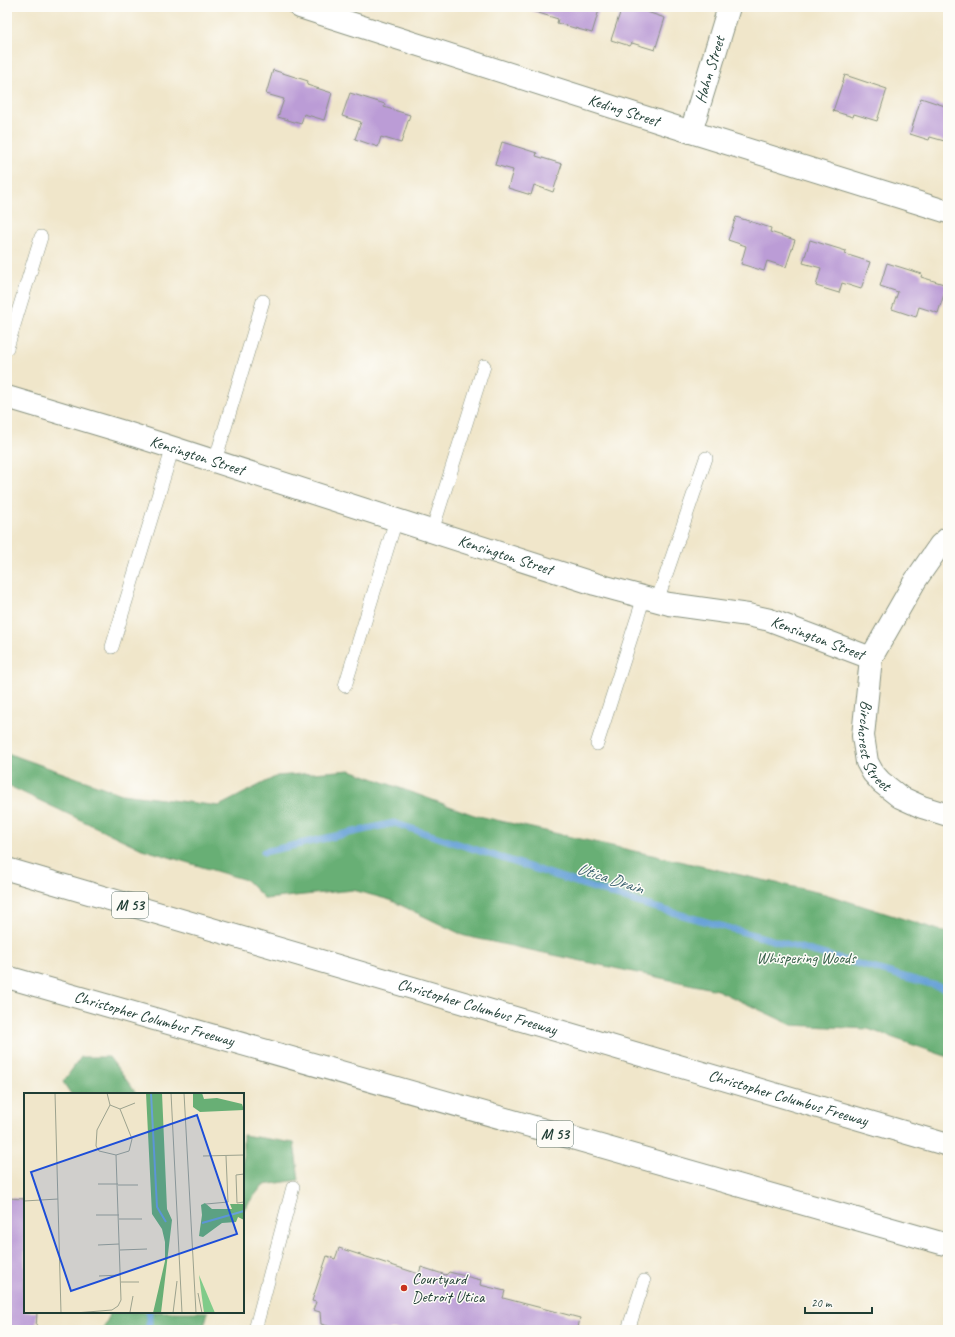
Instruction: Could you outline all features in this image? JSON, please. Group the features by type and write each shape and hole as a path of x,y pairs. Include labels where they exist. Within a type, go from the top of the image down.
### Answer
{"main road":[{"name":"Keding Street","path":"300,7 691,132 948,212"},
{"name":"Hahn Street","path":"691,132 729,7"},
{"name":"Kensington Street","path":"7,397 173,447 595,584 668,604 748,615 770,620 871,658 916,581 940,545 948,538"},
{"name":"Birchcrest Street","path":"871,658 863,736 866,762 881,782 900,796 922,807 948,815"},
{"path":"7,865 45,880"},
{"name":"Christopher Columbus Freeway","path":"7,869 948,1144"},
{"name":"Christopher Columbus Freeway","path":"7,977 948,1245"}],"lane":[{"path":"7,348 41,237"},
{"path":"215,461 263,301"},
{"path":"432,531 484,366"},
{"path":"112,647 173,447"},
{"path":"597,744 650,599 706,458"},
{"path":"345,686 396,520"},
{"path":"255,1330 293,1187"},
{"path":"628,1330 644,1281"}],"green space":[{"name":"Whispering Woods","path":"7,753 122,794 219,806 277,776 350,770 474,815 825,894 948,933 948,1057 868,1029 792,1025 717,990 465,936 390,900 353,890 265,899 246,880 142,849 7,785"},
{"path":"81,1057 109,1057 136,1093 70,1093 63,1082"},
{"path":"244,1135 294,1143 299,1180 263,1185 244,1209"},
{"path":"109,1313 208,1313 203,1330 102,1330 108,1319"}],"building":[{"path":"534,7 588,7 599,10 592,33 557,23 558,19 532,11"},
{"path":"622,7 632,7 665,18 655,50 632,43 630,46 611,40"},
{"path":"273,70 308,81 307,85 332,93 324,120 304,114 301,124 278,117 284,99 266,94"},
{"path":"845,75 887,89 877,121 854,114 853,117 833,111"},
{"path":"350,93 385,104 384,107 410,115 401,143 381,137 378,147 355,139 361,122 342,116"},
{"path":"921,98 948,107 948,142 930,137 929,140 910,134"},
{"path":"502,142 537,153 536,156 562,164 553,192 534,185 531,195 508,188 513,170 495,165"},
{"path":"736,217 771,228 770,232 795,240 786,267 767,261 764,271 741,264 746,246 728,240"},
{"path":"810,240 846,251 845,254 870,262 861,289 842,283 839,293 816,286 821,268 803,263"},
{"path":"887,263 922,274 921,277 947,285 938,313 919,307 916,317 892,309 898,292 880,286"},
{"path":"7,1198 24,1199 24,1313 37,1313 36,1330 7,1330"},
{"name":"Courtyard Detroit Utica","path":"339,1248 419,1274 421,1267 446,1275 449,1272 481,1280 480,1285 505,1291 503,1298 580,1318 578,1328 582,1330 341,1330 321,1324 320,1312 313,1310 316,1302 312,1301 327,1256 335,1259"}],"waterway":[{"name":"Utica Drain","path":"264,852 394,823 646,905 948,989"},
{"name":"Utica Drain","path":"149,1313 149,1330"}],"place":[{"name":"Courtyard Detroit Utica","path":"404,1288"}]}
